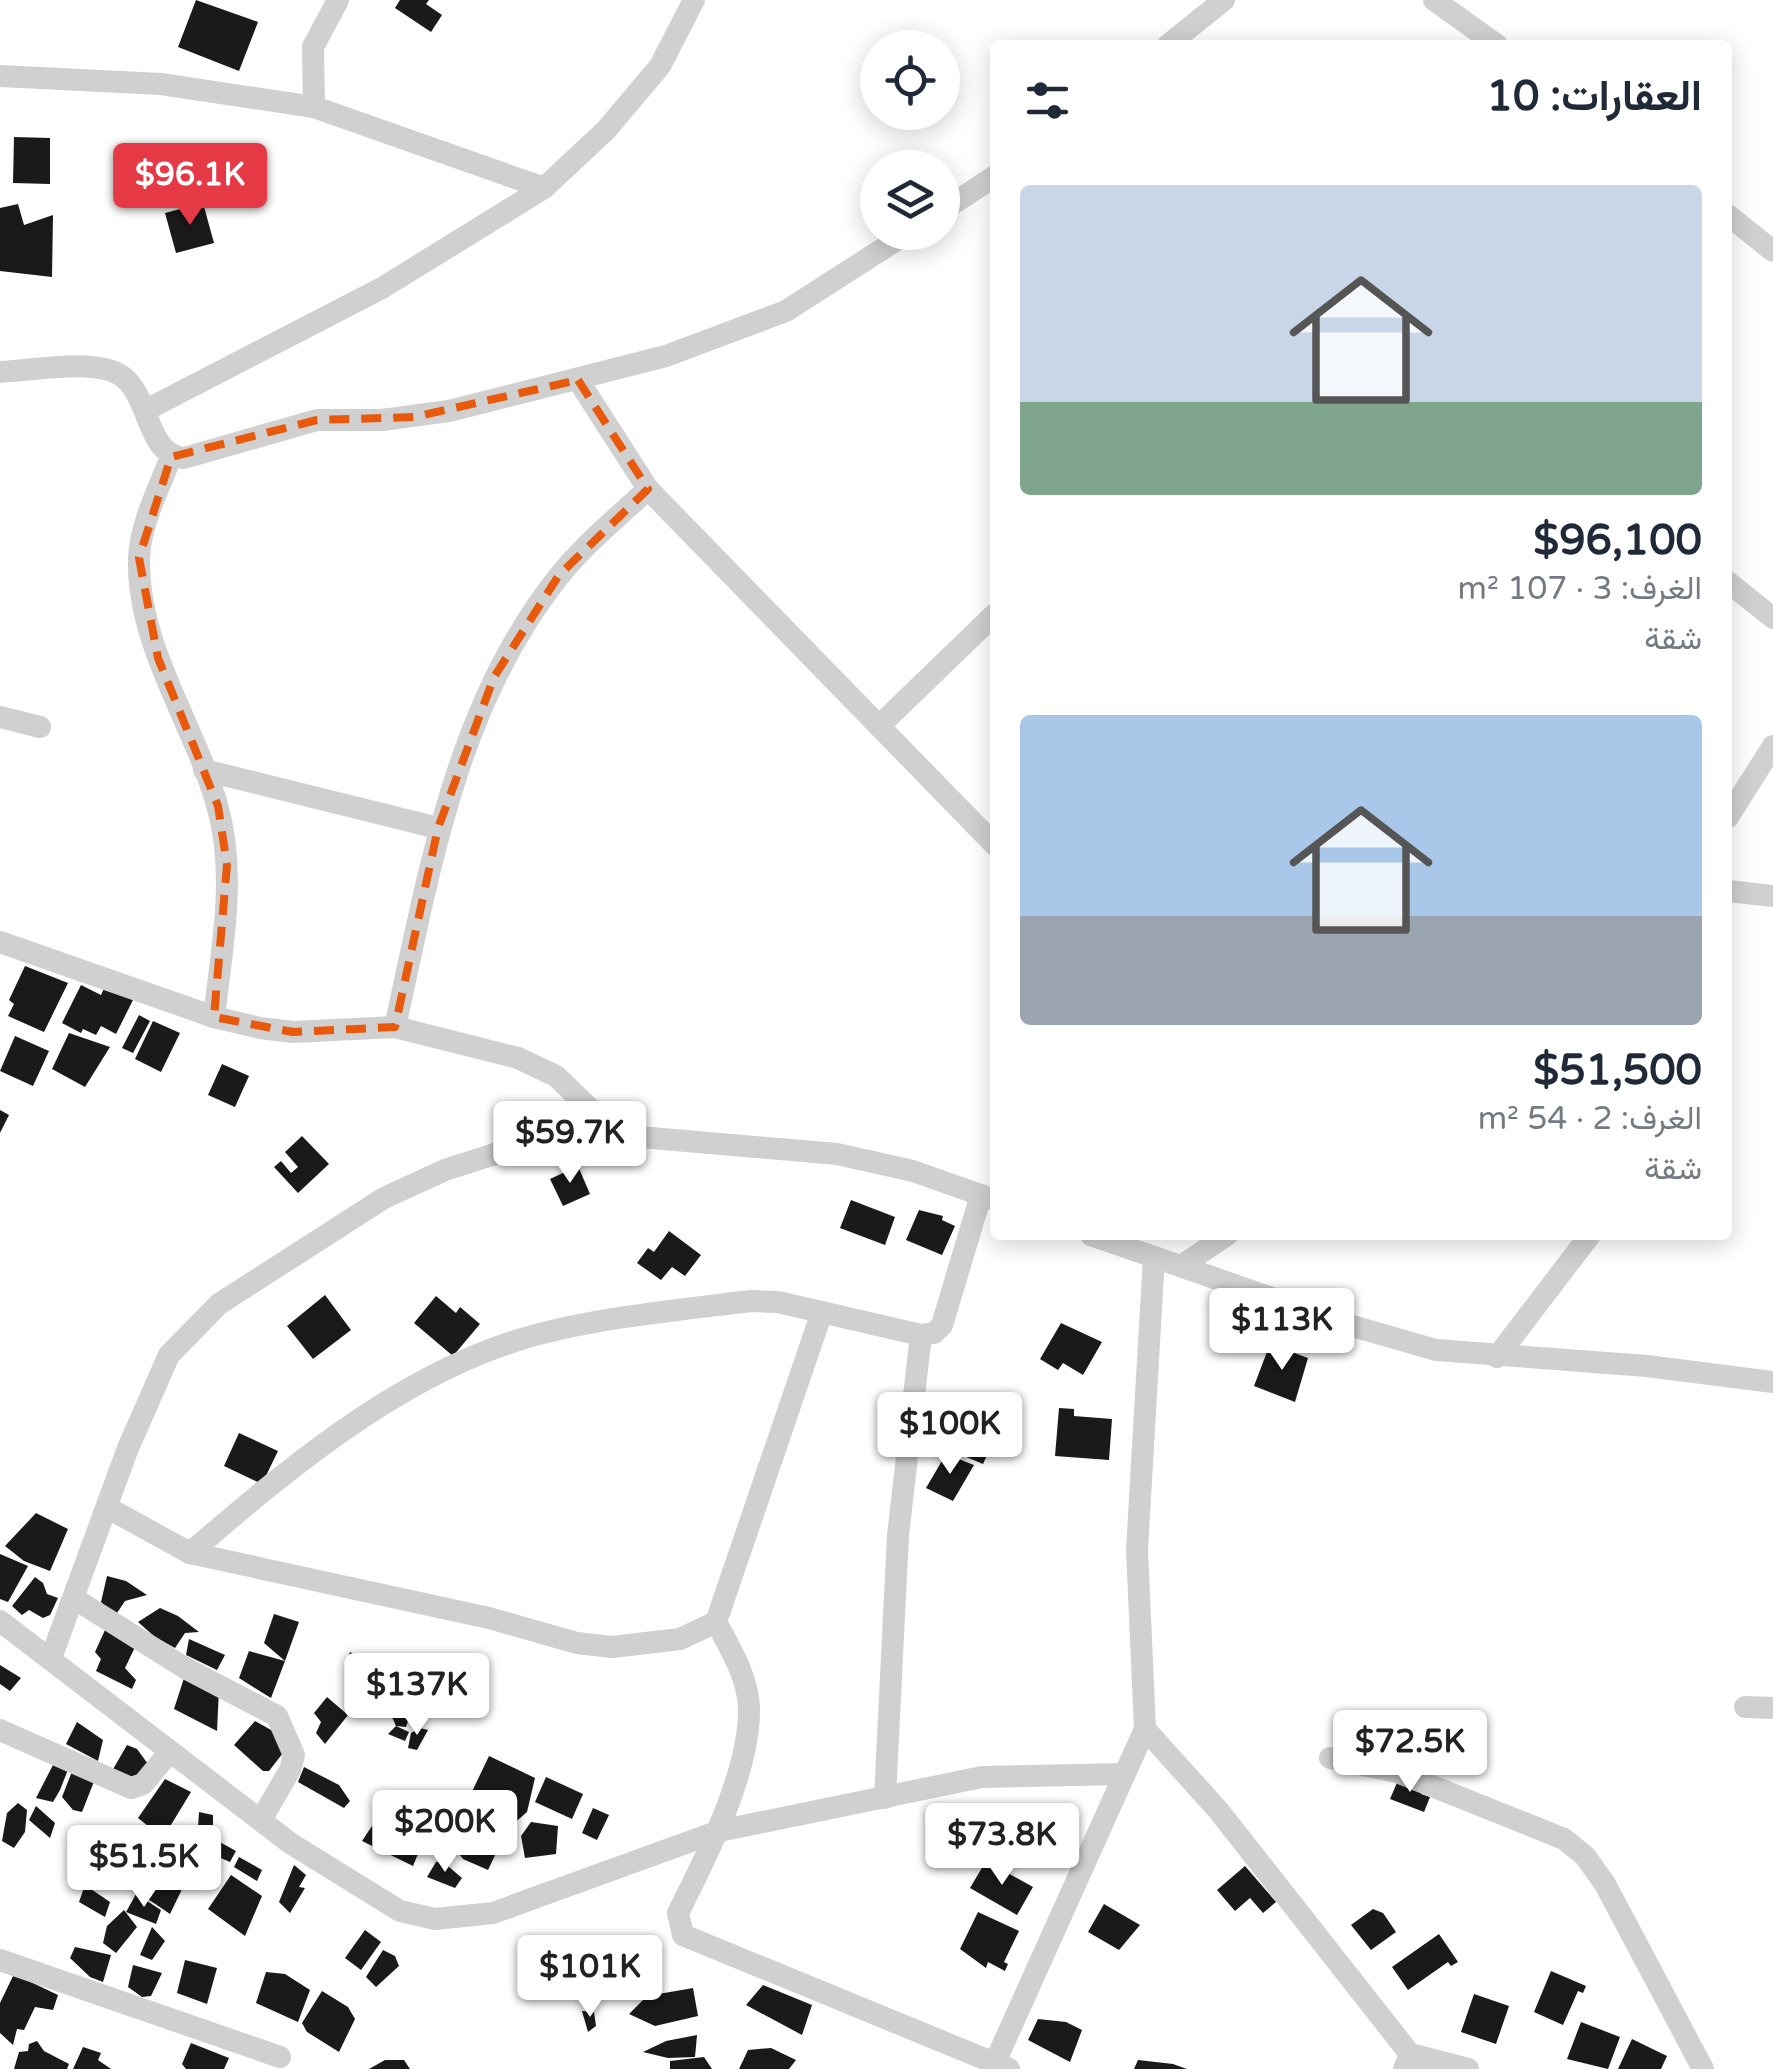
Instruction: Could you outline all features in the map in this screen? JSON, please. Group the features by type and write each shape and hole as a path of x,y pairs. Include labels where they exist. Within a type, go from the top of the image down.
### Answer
{"street":[{"path":"314,108 313,48 338,0"},
{"path":"146,410 382,288 544,188 606,130 660,66 694,0"},
{"path":"1174,40 1224,0"},
{"path":"1434,0 1490,40"},
{"path":"0,76 160,84 314,108 544,188"},
{"path":"960,200 990,179"},
{"path":"1732,218 1773,252"},
{"path":"171,457 197,456 317,420 414,417 666,356 786,311 882,250"},
{"path":"0,372 87,368 115,372 132,387 146,410 154,436 171,457"},
{"path":"578,380 648,489 990,840"},
{"path":"171,457 147,522 140,558 158,658 218,806 227,865 214,1017"},
{"path":"395,1027 438,828 494,677 516,636 559,576 648,489"},
{"path":"1732,585 1773,618"},
{"path":"879,726 990,619"},
{"path":"0,717 40,727"},
{"path":"1732,811 1773,746"},
{"path":"204,770 438,828"},
{"path":"1732,891 1773,896"},
{"path":"3,950 214,1017 293,1032 395,1027 518,1058 556,1076 617,1135"},
{"path":"51,1658 134,1432 169,1354 219,1304 328,1230 445,1170 528,1143 617,1135 837,1154 913,1171 988,1198 942,1324 934,1334 921,1335 822,1312 751,1301 514,1341 442,1372 382,1406 260,1492 190,1552"},
{"path":"1106,1240 1403,1343 1497,1356 1648,1366 1773,1382"},
{"path":"1181,1266 1220,1240"},
{"path":"1497,1356 1586,1240"},
{"path":"716,1622 737,1660 749,1708 737,1773 718,1831 678,1914 683,1935 999,2067 1146,1729 1137,1550 1154,1257"},
{"path":"108,1508 190,1552 489,1618 577,1643 612,1646 680,1639 716,1622 822,1312"},
{"path":"885,1798 898,1535 921,1335"},
{"path":"75,1600 186,1668 276,1716 288,1734 294,1756 290,1770 260,1820"},
{"path":"0,1621 168,1754 290,1844 400,1911 435,1919 493,1913 718,1831 1000,1775 1124,1774"},
{"path":"1745,1707 1773,1708"},
{"path":"1146,1729 1218,1810 1412,2064 1468,2069"},
{"path":"0,1730 131,1788 144,1784 168,1754"},
{"path":"1330,1758 1397,1772 1564,1839 1585,1856 1703,2069"},
{"path":"0,1960 280,2057"}],"highlighted area":[{"path":"578,380 648,489 559,575 494,677 438,828 395,1027 293,1032 214,1017 227,865 218,806 158,658 139,558 171,457 317,420 414,417"}],"building":[{"path":"196,0 258,22 239,71 178,47"},
{"path":"400,0 429,0 426,4 442,15 431,32 395,8"},
{"path":"14,137 50,138 50,184 13,183"},
{"path":"203,203 214,243 176,253 165,213"},
{"path":"18,204 24,225 53,215 52,277 0,271 0,208"},
{"path":"25,966 68,983 44,1032 8,1016 14,1004 9,1000"},
{"path":"106,984 134,998 116,1034 101,1026 96,1035 83,1029 81,1033 62,1023 81,985 101,995"},
{"path":"139,1015 150,1021 133,1053 122,1048"},
{"path":"153,1021 180,1033 161,1072 135,1059"},
{"path":"69,1033 110,1047 85,1087 52,1069"},
{"path":"15,1036 49,1051 33,1086 0,1071"},
{"path":"222,1064 249,1076 235,1107 208,1095"},
{"path":"0,1110 9,1115 0,1133"},
{"path":"302,1136 329,1164 298,1193 274,1167 281,1161 291,1173 298,1167 285,1152"},
{"path":"578,1166 590,1194 563,1206 550,1179"},
{"path":"851,1200 895,1217 885,1245 840,1228"},
{"path":"919,1210 943,1216 942,1220 955,1226 942,1255 906,1240"},
{"path":"669,1231 701,1255 685,1276 672,1267 661,1280 637,1263 648,1248 654,1252"},
{"path":"325,1295 351,1330 313,1359 287,1326"},
{"path":"436,1296 456,1313 460,1307 480,1324 453,1356 414,1323"},
{"path":"1061,1323 1102,1342 1083,1375 1063,1363 1058,1370 1040,1359"},
{"path":"1270,1344 1308,1358 1295,1402 1254,1386"},
{"path":"1059,1408 1074,1409 1074,1416 1112,1419 1109,1460 1055,1456"},
{"path":"961,1426 994,1440 983,1464 950,1450"},
{"path":"239,1433 278,1451 262,1484 224,1466"},
{"path":"946,1454 974,1465 953,1501 926,1488"},
{"path":"36,1513 68,1529 50,1571 24,1561 5,1546"},
{"path":"0,1554 28,1566 8,1602 0,1599"},
{"path":"107,1576 126,1581 147,1595 125,1601 115,1616 101,1602"},
{"path":"35,1577 43,1583 47,1594 58,1598 50,1615 43,1618 29,1610 22,1615 12,1606"},
{"path":"160,1608 199,1632 185,1633 175,1648 155,1637 138,1622"},
{"path":"274,1614 299,1622 285,1661 264,1643"},
{"path":"105,1630 137,1643 125,1668 136,1680 132,1689 96,1671 101,1659 95,1652"},
{"path":"189,1639 225,1655 217,1670 186,1655"},
{"path":"249,1651 285,1661 271,1698 239,1678"},
{"path":"350,1652 364,1660 360,1672 345,1667"},
{"path":"386,1663 412,1673 406,1693 376,1680"},
{"path":"0,1665 21,1678 10,1691 0,1684"},
{"path":"185,1675 219,1689 217,1731 174,1709"},
{"path":"370,1696 388,1705 382,1718 365,1705"},
{"path":"327,1697 348,1715 325,1744 316,1733 321,1722 314,1713"},
{"path":"395,1700 412,1710 406,1727 396,1726 389,1710"},
{"path":"255,1721 273,1731 283,1753 269,1771 263,1771 234,1745"},
{"path":"77,1722 103,1740 98,1761 66,1744"},
{"path":"396,1726 409,1732 405,1741 388,1734"},
{"path":"420,1728 428,1730 417,1750 408,1748 411,1733"},
{"path":"127,1745 137,1749 148,1764 138,1781 112,1771"},
{"path":"489,1756 535,1778 527,1812 511,1826 468,1800"},
{"path":"54,1763 69,1767 60,1790 53,1802 36,1798"},
{"path":"304,1767 339,1785 350,1801 344,1808 298,1782"},
{"path":"73,1769 95,1779 82,1812 73,1810 62,1797"},
{"path":"546,1777 583,1794 572,1819 535,1802"},
{"path":"1399,1778 1423,1788 1421,1794 1430,1797 1424,1812 1390,1799"},
{"path":"165,1779 191,1792 163,1838 138,1818"},
{"path":"402,1794 417,1796 435,1813 413,1866 362,1841 374,1823 380,1826 388,1817"},
{"path":"18,1803 27,1810 25,1832 14,1848 2,1841 7,1813"},
{"path":"36,1806 55,1823 50,1838 29,1820"},
{"path":"593,1808 609,1815 597,1840 582,1833"},
{"path":"462,1811 487,1816 507,1830 488,1870 463,1859 452,1844"},
{"path":"199,1812 213,1815 213,1825 205,1834 198,1828"},
{"path":"531,1822 558,1826 556,1854 525,1858 521,1836"},
{"path":"126,1829 144,1843 140,1861 129,1875 106,1864 120,1830"},
{"path":"191,1830 203,1838 202,1850 189,1840"},
{"path":"209,1836 236,1851 230,1862 202,1850"},
{"path":"239,1857 262,1870 257,1881 234,1867"},
{"path":"442,1861 462,1878 455,1888 427,1877 436,1862"},
{"path":"986,1861 1033,1887 1017,1915 970,1888"},
{"path":"153,1863 185,1883 170,1914 139,1893"},
{"path":"294,1865 306,1875 299,1887 305,1888 290,1913 279,1902"},
{"path":"1245,1866 1276,1902 1263,1913 1250,1898 1235,1911 1217,1890"},
{"path":"231,1875 262,1896 245,1936 208,1909"},
{"path":"85,1885 110,1902 105,1917 79,1902"},
{"path":"136,1894 161,1910 156,1924 126,1912"},
{"path":"1104,1904 1140,1925 1119,1950 1088,1932"},
{"path":"1373,1909 1383,1913 1396,1932 1371,1950 1351,1925"},
{"path":"124,1910 137,1927 116,1953 103,1943 107,1926"},
{"path":"978,1912 1019,1931 1004,1962 1008,1964 1005,1971 988,1962 986,1968 960,1949"},
{"path":"152,1927 165,1941 152,1960 140,1955"},
{"path":"365,1930 381,1942 361,1970 345,1958"},
{"path":"1439,1934 1458,1962 1451,1966 1448,1962 1408,1990 1392,1967"},
{"path":"75,1947 111,1955 103,1982 90,1977 70,1958"},
{"path":"383,1950 395,1956 399,1966 376,1987 366,1977"},
{"path":"185,1960 217,1968 207,2004 177,1993"},
{"path":"133,1965 162,1973 151,1996 142,1997 128,1987"},
{"path":"1551,1971 1586,1986 1583,1993 1578,1991 1563,2025 1534,2012"},
{"path":"266,1972 285,1974 310,1990 298,2022 256,2003"},
{"path":"14,1974 58,1995 53,2010 35,2007 24,2030 17,2029 13,2045 0,2033 0,2003"},
{"path":"763,1985 812,2005 802,2035 746,2005"},
{"path":"693,1988 698,2016 655,2026 629,2014 647,1996"},
{"path":"322,1991 348,2007 355,2019 339,2052 307,2032 302,2023"},
{"path":"1474,1994 1509,2006 1496,2044 1461,2032"},
{"path":"582,2011 594,2012 596,2026 588,2032"},
{"path":"1038,2019 1066,2022 1082,2030 1070,2062 1028,2040"},
{"path":"1581,2022 1620,2037 1608,2069 1567,2059"},
{"path":"697,2035 695,2057 668,2058 643,2052 666,2041"},
{"path":"1632,2039 1667,2056 1661,2069 1618,2069"},
{"path":"37,2041 44,2051 69,2064 67,2069 14,2069 19,2052 28,2051 29,2044"},
{"path":"191,2043 229,2058 224,2069 186,2069 182,2064"},
{"path":"83,2047 101,2053 98,2060 111,2069 73,2069"},
{"path":"771,2048 796,2060 789,2069 739,2069 748,2050"},
{"path":"704,2057 712,2069 670,2069 670,2061"},
{"path":"385,2060 404,2060 410,2069 369,2069"},
{"path":"1138,2060 1173,2064 1187,2069 1134,2069"}]}
